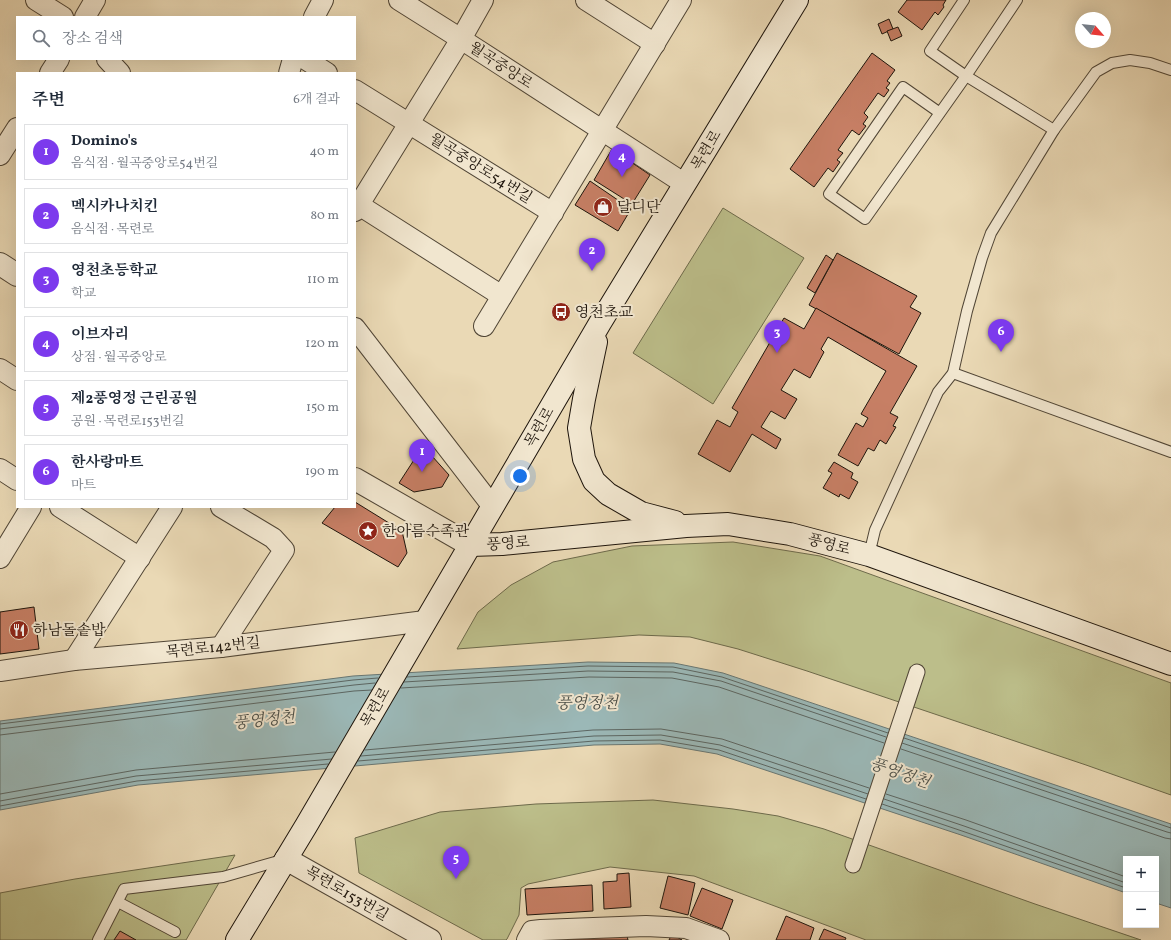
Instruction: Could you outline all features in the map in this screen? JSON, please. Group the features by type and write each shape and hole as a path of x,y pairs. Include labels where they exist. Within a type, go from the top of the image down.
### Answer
{"main road":[{"name":"목련로","path":"237,940 306,826 600,323 797,0"},
{"path":"0,264 16,274"},
{"path":"600,323 584,399 580,428 584,459 594,481 608,494 641,513 686,526"},
{"path":"356,480 470,545"},
{"name":"풍영로","path":"470,545 502,544 686,526 728,524 790,534 869,555 1171,664"},
{"name":"목련로153번길","path":"286,859 430,940"}],"street":[{"path":"36,0 61,16"},
{"path":"86,16 95,0"},
{"path":"315,16 323,0"},
{"name":"월곡중앙로","path":"399,0 685,184"},
{"path":"483,0 461,39 357,208 502,296"},
{"path":"586,0 655,44"},
{"path":"484,326 681,0"},
{"path":"51,72 58,60"},
{"path":"108,60 119,72"},
{"path":"289,72 294,60"},
{"path":"307,60 325,72"},
{"name":"월곡중앙로54번길","path":"356,91 553,213"},
{"path":"5,152 16,130"},
{"path":"356,329 493,507"},
{"path":"0,369 16,379"},
{"path":"0,469 16,479"},
{"path":"0,558 30,508"},
{"path":"62,508 140,558"},
{"path":"74,660 171,508"},
{"path":"220,647 284,550 273,538 222,508"},
{"name":"목련로142번길","path":"0,671 74,660 420,630"},
{"path":"853,864 917,672"},
{"path":"527,940 532,931 541,930 645,933 686,928 719,940"}],"lane":[{"path":"964,0 930,51 966,76 1054,130"},
{"path":"940,113 903,87 828,194 865,219 940,113 966,76 1017,0"},
{"path":"869,555 875,530 938,392 953,373 982,258 991,233 1054,130 1096,72 1112,63 1130,60 1150,62 1171,70"},
{"path":"953,373 1171,452"},
{"path":"98,940 124,889 223,877 286,859"},
{"path":"118,902 175,932"}],"green space":[{"path":"723,208 804,258 713,404 633,353"},
{"path":"733,542 820,556 1171,683 1171,795 807,671 738,649 690,637 639,635 457,649 478,612 511,585 553,562 632,546"},
{"path":"653,800 733,809 778,816 824,829 1141,940 866,940 694,876 610,867 528,884 521,888 519,915 507,939 483,940 359,873 355,838 440,812 536,804"},
{"path":"235,855 186,940 0,940 0,893 75,879"}],"water":[{"name":"풍영정천","path":"588,662 674,663 723,673 1171,824 1171,908 1159,904 1159,856 1123,856 1123,892 961,835 717,754 660,744 594,745 138,785 0,810 0,721 353,676"}],"building":[{"path":"907,0 946,0 943,5 944,7 938,15 935,12 922,30 898,12"},
{"path":"889,19 893,29 882,34 878,24"},
{"path":"898,27 902,36 891,41 887,31"},
{"path":"872,53 895,70 887,81 890,83 886,88 889,90 884,97 878,93 864,113 868,117 863,124 866,126 859,135 852,130 838,150 843,153 837,160 840,162 833,172 828,168 814,187 790,169"},
{"path":"612,149 650,175 632,204 594,180"},
{"name":"달디단","path":"590,181 631,209 618,231 575,205"},
{"path":"837,253 917,296 910,307 921,313 899,354 809,305"},
{"path":"826,255 833,260 815,293 807,288"},
{"path":"816,308 917,366 890,413 898,417 893,426 896,427 886,444 880,440 874,451 868,448 858,466 838,455 856,423 863,427 868,418 861,414 886,371 828,337 821,349 824,352 810,378 794,369 781,390 797,399 785,419 771,411 761,427 781,439 776,449 752,434 730,472 698,454 717,420 730,427 738,412 732,408 784,318 804,329"},
{"path":"423,446 449,475 442,487 414,492 399,483"},
{"path":"834,462 853,473 851,478 858,482 849,499 840,494 839,497 823,488 832,473 828,471"},
{"path":"356,503 402,531 407,553 398,567 322,523 334,508 356,508"},
{"name":"하남돌솥밥","path":"34,607 39,649 0,654 0,612"},
{"path":"629,873 631,907 604,909 603,882 617,881 617,874"},
{"path":"668,876 695,883 688,915 660,908"},
{"path":"592,885 593,911 527,915 525,889"},
{"path":"702,888 733,900 722,929 690,916"},
{"path":"786,916 814,928 810,940 776,940"},
{"path":"824,929 846,938 845,940 819,940"},
{"path":"120,931 136,940 114,940"},
{"path":"672,934 682,940 669,940"},
{"path":"562,936 627,936 628,940 569,940"}],"place":[{"name":"이브자리","path":"622,177"},
{"name":"달디단","path":"603,207"},
{"name":"멕시카나치킨","path":"592,271"},
{"name":"영천초교","path":"561,312"},
{"name":"한사랑마트","path":"1001,352"},
{"name":"영천초등학교","path":"777,353"},
{"name":"Domino's","path":"422,472"},
{"name":"한아름수족관","path":"368,531"},
{"name":"하남돌솥밥","path":"19,630"},
{"name":"제2풍영정 근린공원","path":"456,879"}]}
